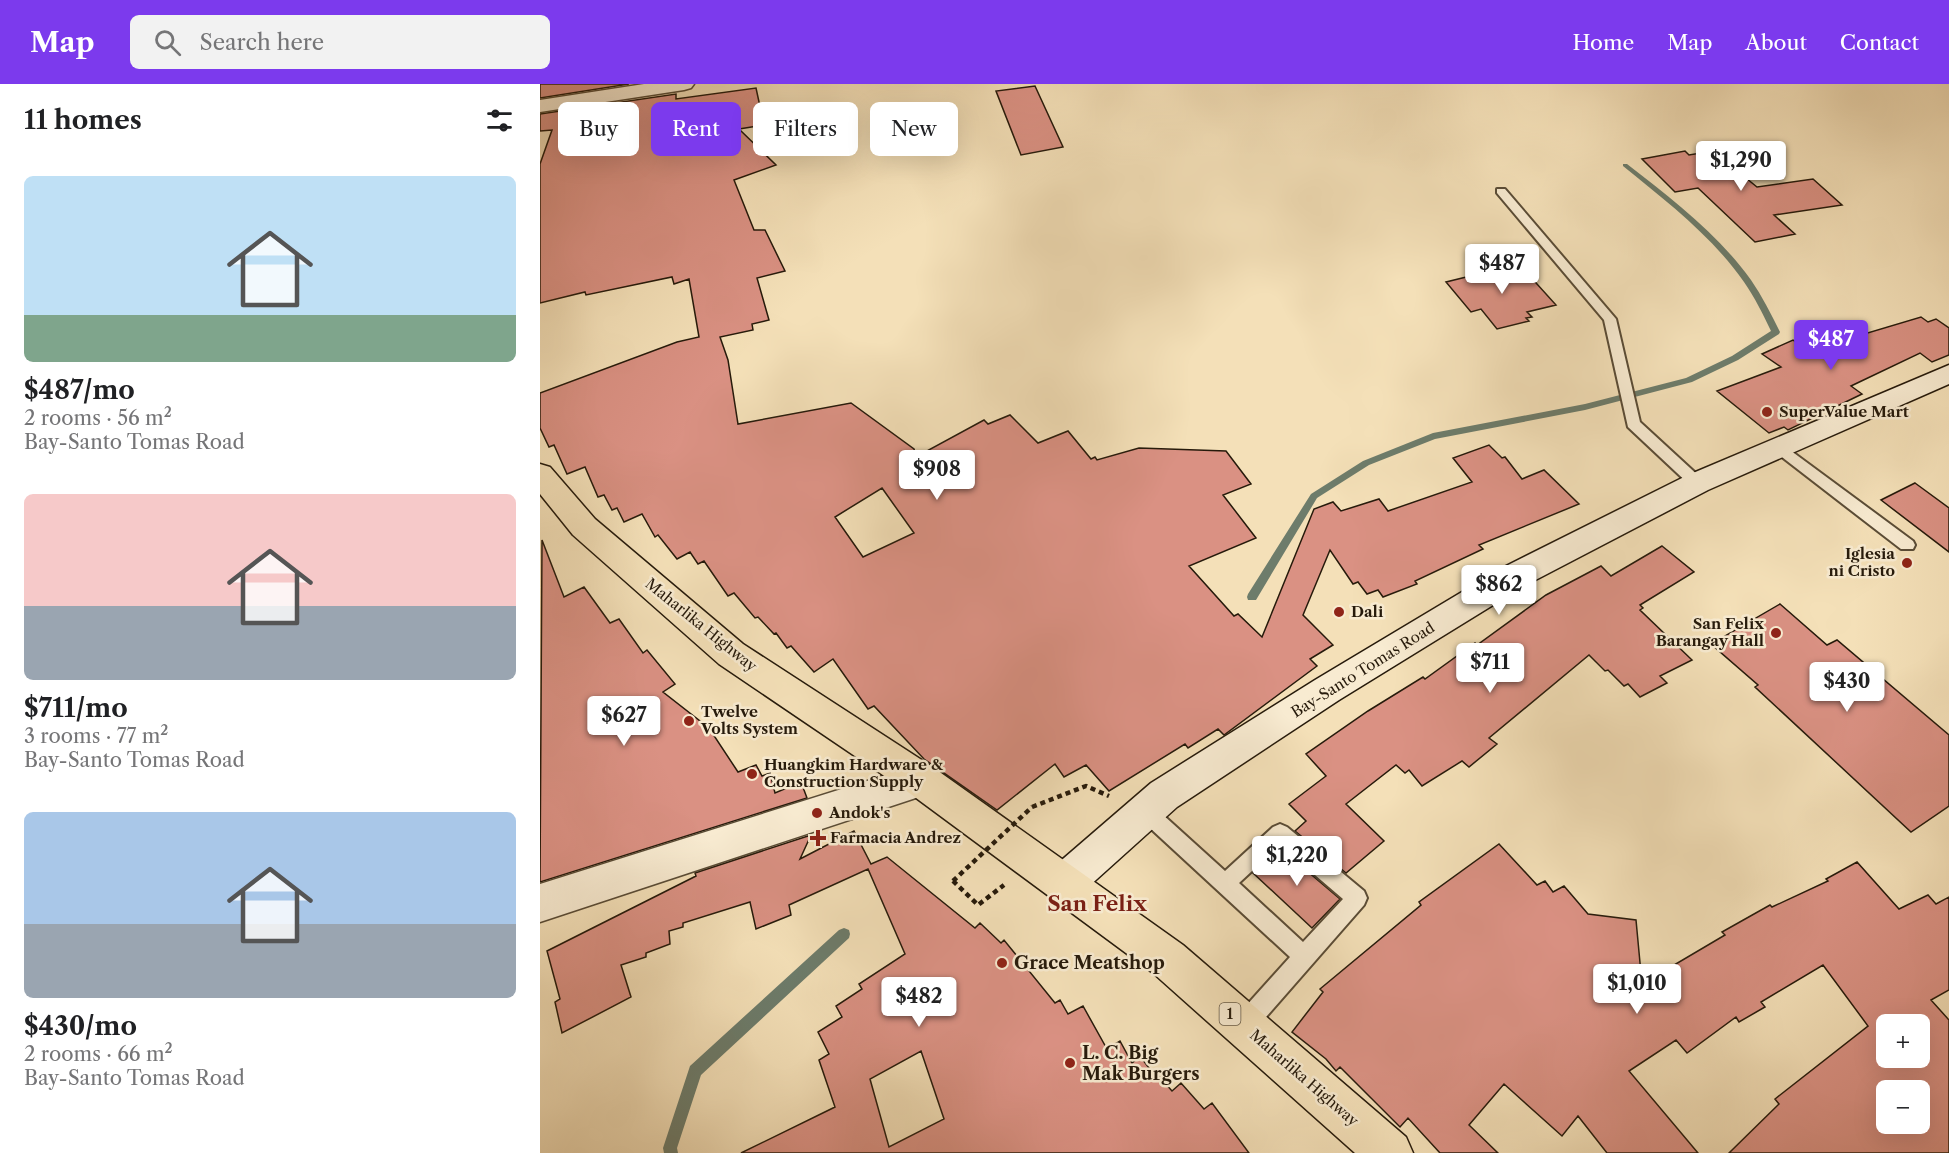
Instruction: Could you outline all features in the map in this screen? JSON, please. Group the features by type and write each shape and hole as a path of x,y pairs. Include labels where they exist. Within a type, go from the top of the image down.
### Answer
{"highway":[{"name":"Maharlika Highway","path":"540,474 584,527 731,654 921,780 1168,959 1390,1153"}],"main road":[{"path":"540,106 684,84"},
{"name":"Bay-Santo Tomas Road","path":"1049,873 1327,690 1513,577 1697,483 1949,374"},
{"path":"540,903 921,780"}],"lane":[{"path":"1501,191 1611,320 1633,424 1697,483"},
{"path":"1779,447 1907,545"},
{"path":"1144,810 1304,956"},
{"path":"1224,884 1280,832 1357,898 1244,1026"}],"path":[{"path":"1049,873 978,905 953,881 1032,807 1086,786 1144,810"}],"building":[{"path":"540,84 629,84 540,98"},
{"path":"1035,86 1063,147 1021,155 996,91"},
{"path":"756,88 759,102 753,102 753,127 741,129 741,102 651,102 651,156 741,156 741,131 753,143 753,156 767,156 776,165 734,180 754,230 765,230 785,271 757,278 769,320 752,324 753,330 720,337 728,360 738,424 851,403 914,449 916,457 984,420 988,424 1010,415 1038,443 1068,431 1091,459 1095,457 1097,460 1139,448 1226,451 1251,484 1223,495 1256,538 1189,566 1234,616 1238,614 1262,637 1314,509 1333,502 1341,511 1379,499 1388,511 1472,482 1453,458 1489,445 1502,458 1505,457 1522,479 1544,470 1579,504 1479,545 1483,549 1415,581 1417,584 1383,597 1378,590 1367,594 1358,582 1353,584 1330,550 1303,615 1333,645 1310,659 1317,666 1224,735 1218,729 1188,748 1185,744 1109,791 1086,765 1064,777 1055,764 997,810 924,759 874,706 868,709 833,659 814,672 791,646 787,648 776,633 774,634 758,617 755,618 734,593 728,596 704,561 698,564 690,552 677,559 658,535 655,537 642,514 624,522 617,508 612,510 604,495 598,497 585,467 567,474 554,445 549,447 540,428 540,393 677,342 699,337 689,279 674,284 672,277 586,295 585,292 540,303 540,164 552,130 540,131 540,114 558,111 558,156 639,156 639,102 622,102 676,94 676,99","holes":["882,488 914,533 863,557 835,517"]},
{"path":"1685,151 1689,155 1713,151 1757,187 1813,179 1842,205 1774,215 1795,234 1755,242 1698,188 1675,192 1642,159"},
{"path":"1519,264 1556,305 1527,312 1532,317 1526,318 1529,321 1497,329 1481,309 1471,312 1446,282"},
{"path":"1921,317 1928,322 1936,319 1949,328 1949,355 1932,362 1920,353 1851,386 1862,394 1788,430 1784,427 1769,433 1717,391 1781,367 1762,354 1793,340 1802,347 1849,327 1861,335"},
{"path":"1915,483 1949,508 1949,552 1881,500"},
{"path":"542,540 564,597 584,587 610,623 619,619 643,653 647,650 675,684 663,692 709,728 738,772 756,765 762,776 770,773 775,793 801,782 807,798 540,882"},
{"path":"1662,546 1694,572 1640,605 1643,608 1640,610 1692,660 1660,676 1667,683 1640,697 1628,684 1624,686 1589,655 1489,738 1497,744 1469,767 1462,761 1422,786 1409,770 1405,773 1396,765 1346,804 1384,841 1346,873 1295,831 1306,821 1289,804 1326,776 1306,754 1368,711 1423,677 1425,679 1475,643 1477,645 1546,595 1601,566 1611,576"},
{"path":"1780,604 1827,645 1837,640 1949,735 1949,806 1911,832 1755,687 1758,685 1711,644"},
{"path":"854,831 871,864 887,857 975,928 980,923 1001,943 1004,940 1055,1003 1060,1000 1068,1014 1083,1006 1107,1049 1120,1041 1132,1063 1140,1056 1155,1076 1157,1074 1172,1091 1181,1083 1204,1109 1212,1103 1249,1153 741,1153 835,1107 819,1060 829,1054 818,1032 842,1017 836,1006 862,989 859,984 905,954 868,869 789,905 791,915 756,929 750,902 683,923 683,927 669,931 670,944 646,953 646,957 621,965 631,997 562,1033 555,1002 560,999 547,951 696,876 695,873 811,835 800,859","holes":["921,1051 944,1119 889,1147 870,1079"]},
{"path":"1499,844 1537,885 1545,881 1553,892 1564,886 1588,914 1636,920 1642,984 1725,935 1722,932 1770,905 1772,907 1828,881 1826,879 1857,862 1899,909 1928,895 1936,904 1949,897 1949,990 1931,1000 1949,1020 1949,1153 1729,1153 1779,1104 1775,1099 1868,1026 1823,965 1761,1002 1765,1007 1739,1022 1736,1017 1687,1053 1676,1040 1629,1071 1698,1153 1607,1153 1578,1116 1562,1136 1504,1084 1469,1125 1498,1153 1440,1153 1408,1118 1400,1127 1340,1067 1336,1071 1326,1059 1292,1032 1323,992 1320,989 1421,905 1419,902"},
{"path":"1280,848 1340,899 1312,928 1253,873"}],"waterway":[{"path":"1252,597 1314,496 1366,463 1433,436 1585,407 1689,380 1735,358 1776,332 1763,305 1731,259 1692,220 1625,165"},
{"path":"671,1153 670,1148 695,1071 844,934"}],"place":[{"name":"SuperValue Mart","path":"1767,412"},
{"name":"Iglesia ni Cristo","path":"1907,563"},
{"name":"Dali","path":"1339,612"},
{"name":"San Felix Barangay Hall","path":"1776,633"},
{"name":"Twelve Volts System","path":"689,721"},
{"name":"Huangkim Hardware & Construction Supply","path":"752,774"},
{"name":"Andok's","path":"817,813"},
{"name":"Farmacia Andrez","path":"818,838"},
{"name":"Grace Meatshop","path":"1002,963"},
{"name":"L. C. Big Mak Burgers","path":"1070,1063"}],"district":[{"name":"San Felix","path":"1097,904"}]}
